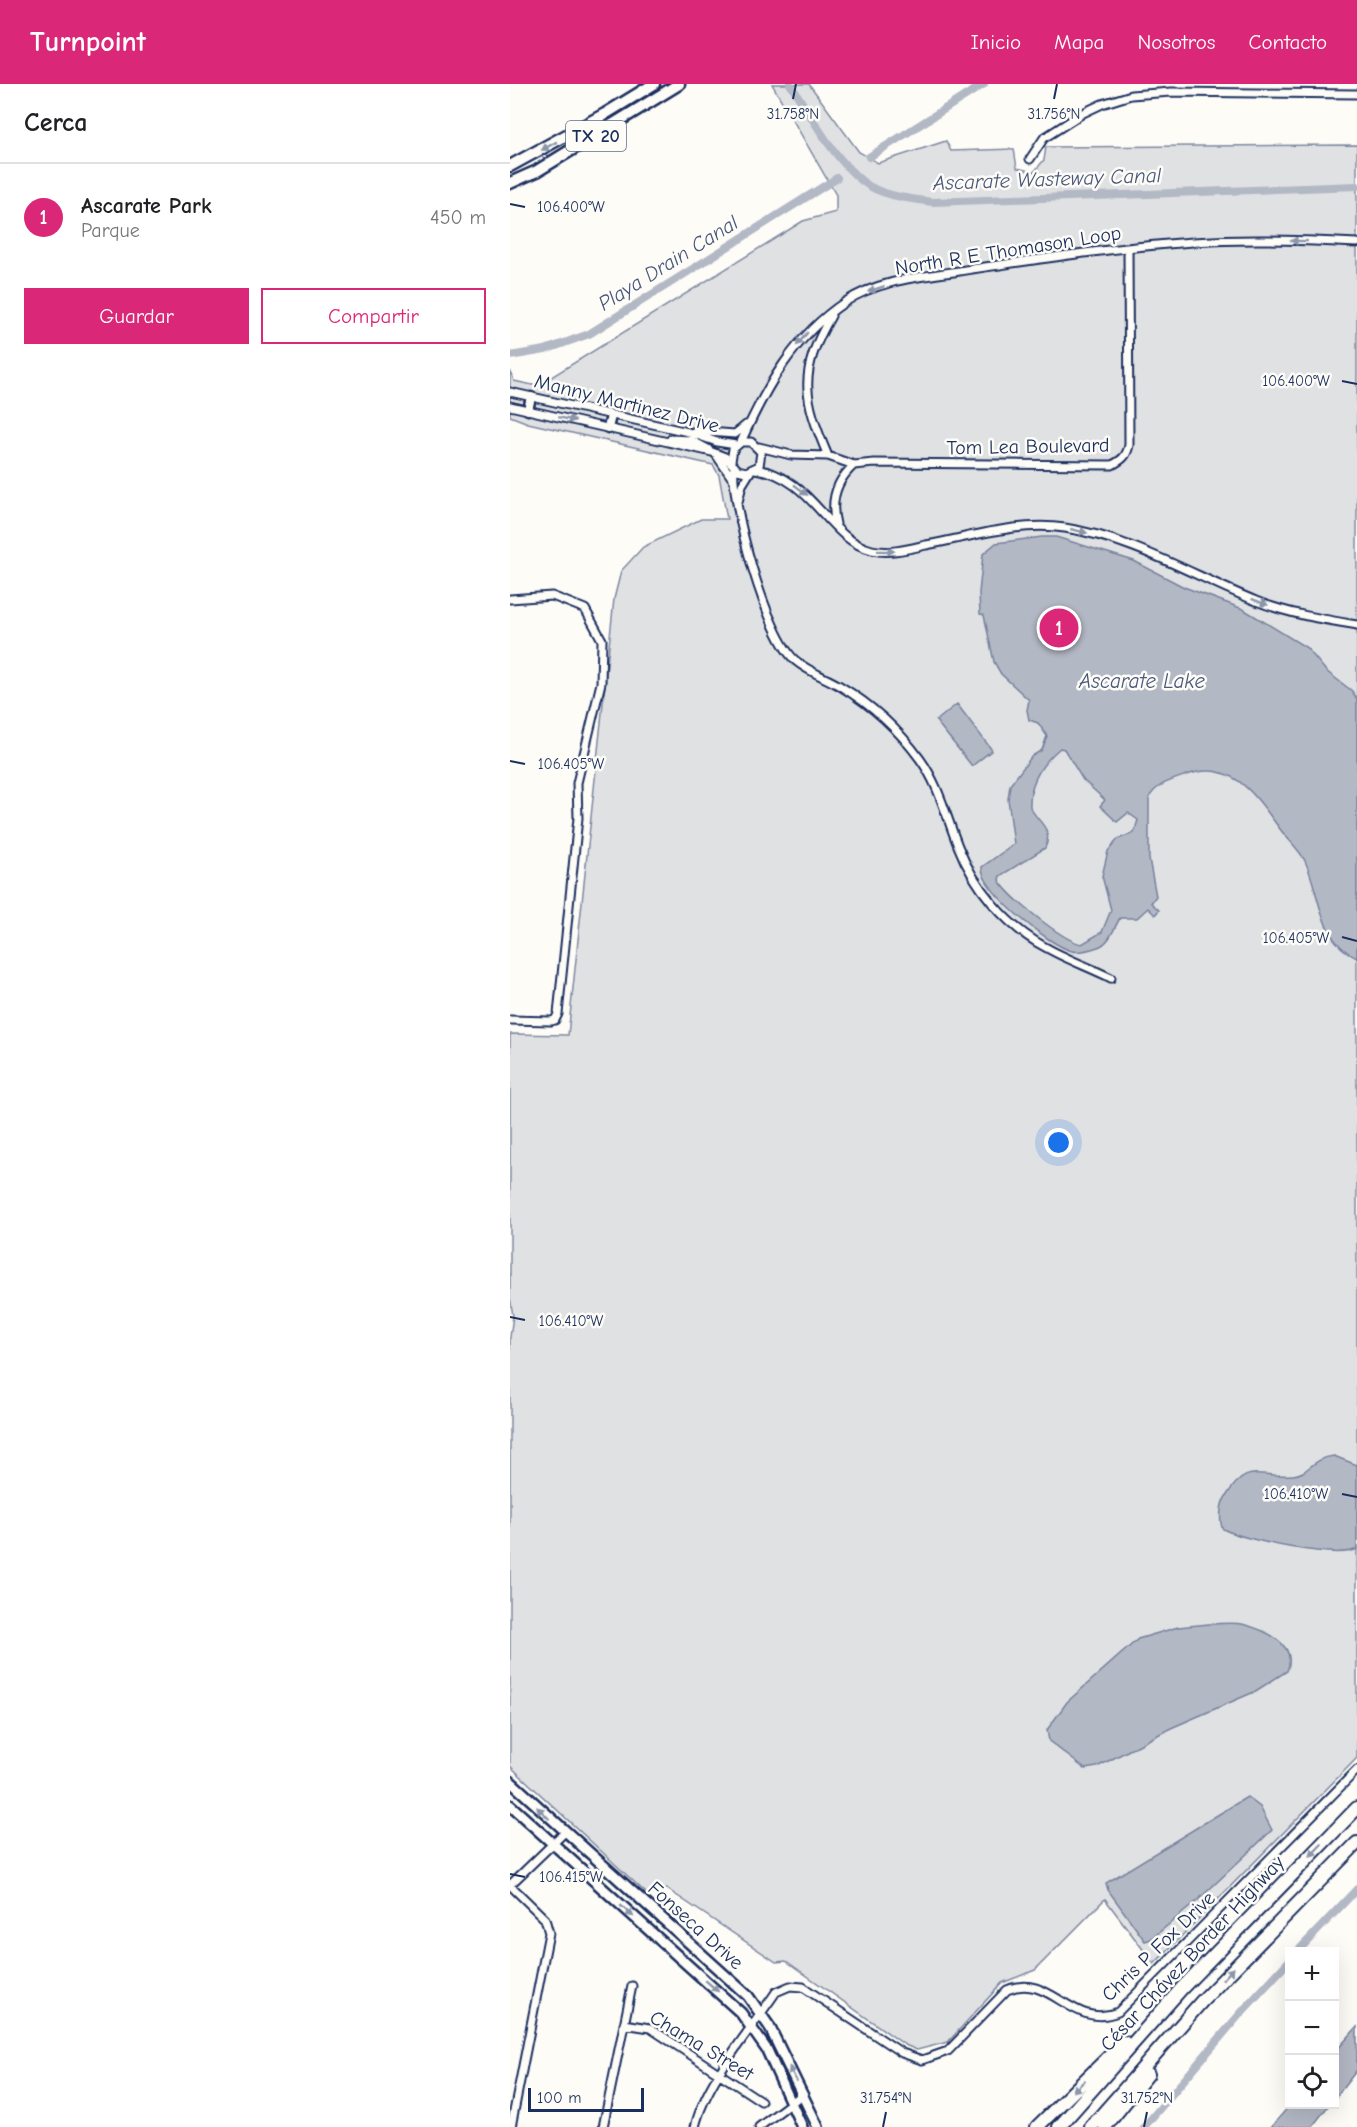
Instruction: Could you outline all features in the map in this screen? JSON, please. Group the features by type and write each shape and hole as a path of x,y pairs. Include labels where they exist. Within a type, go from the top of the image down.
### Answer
{"highway":[{"name":"César Chávez Border Highway","path":"1059,2127 1182,1988 1357,1808"},
{"name":"César Chávez Border Highway","path":"1091,2127 1202,2001 1357,1843"},
{"path":"1037,2127 1182,1988"},
{"path":"1105,2127 1202,2001"}],"main road":[{"name":"TX 20","path":"510,166 605,114 654,84"},
{"name":"TX 20","path":"510,183 547,165 679,84"},
{"name":"Fonseca Drive","path":"510,1781 564,1833 726,1975 761,2014 819,2127"},
{"name":"Fonseca Drive","path":"510,1805 729,2000 753,2026 802,2127"}],"street":[{"path":"1179,84 1180,92"},
{"path":"1276,84 1277,93"},
{"path":"1030,159 1044,138 1094,107 1131,95 1180,92 1357,94"},
{"name":"North R E Thomason Loop","path":"738,444 769,383 787,357 812,328 861,293 892,284 1020,262 1195,241 1357,243"},
{"name":"Tom Lea Boulevard","path":"759,447 791,455 828,456 854,465 885,463 1112,465 1120,461 1129,445 1128,248"},
{"path":"828,456 811,417 806,390 813,351 834,311"},
{"name":"Manny Martinez Drive","path":"510,392 688,432 717,442 738,444"},
{"path":"528,410 531,397"},
{"name":"Manny Martinez Drive","path":"510,406 663,439 712,452 733,464"},
{"path":"688,432 705,430 735,434 752,415"},
{"path":"608,428 611,416"},
{"path":"737,505 742,485 761,462 759,447 751,442 738,444 731,452 732,478 743,543 775,632 787,652 795,661 842,687 881,716 920,758 938,791 968,868 997,908 1043,946 1111,978"},
{"path":"712,452 722,461 732,478"},
{"path":"733,464 741,471 772,473 794,484 859,545 882,552 1024,527 1065,528 1104,537 1282,611 1357,625"},
{"path":"837,525 833,504 836,492 846,473 854,465"},
{"path":"510,599 552,596 585,609 602,640 601,683 577,783 578,818 558,1014 551,1022 510,1020"},
{"name":"Chris P Fox Drive","path":"695,2127 701,2106 720,2074 776,1992 783,1987 797,1985 902,2053 922,2060 948,2051 1007,1990 1014,1987 1040,1989 1086,2015 1110,2015 1118,2012 1357,1770"},
{"path":"511,2127 549,1929 545,1919 510,1885 564,1833"},
{"path":"603,2127 632,1986"},
{"name":"Chama Street","path":"624,2024 650,2028 761,2101"},
{"path":"759,2127 768,2117 803,2094"}],"shaded area":[{"path":"772,84 809,84 859,152 878,163 946,141 951,151 1014,149 1017,168 1034,172 1044,160 1046,147 1357,145 1357,1758 1154,1964 1105,1899 1035,1970 1002,1983 948,2042 917,2050 905,2045 786,1961 776,1962 667,1889 646,1893 510,1766 510,1337 513,1316 510,1297 510,1034 568,1035 614,599 621,571 643,547 701,519 727,519 719,475 713,465 528,423 510,416 510,370 514,381 537,386 803,221 836,212 836,195"}],"water":[{"name":"Ascarate Lake","path":"1056,537 1134,561 1184,587 1243,609 1307,648 1326,671 1352,691 1357,699 1357,958 1344,950 1328,928 1300,852 1252,793 1230,776 1218,772 1203,771 1187,775 1165,783 1152,793 1149,798 1149,859 1156,896 1151,903 1159,910 1155,915 1148,908 1137,918 1120,918 1109,939 1102,945 1079,952 1062,947 1018,916 992,889 984,877 982,867 1014,844 1008,799 1010,785 1032,756 1042,750 1047,736 1038,723 1029,720 1027,710 1029,700 1001,674 994,662 984,615 980,614 979,593 983,554 996,543","holes":["1060,748 1064,749 1083,780 1105,800 1100,806 1117,822 1128,813 1138,820 1134,833 1118,839 1108,851 1102,876 1111,910 1102,932 1082,944 1062,935 1037,917 999,880 1000,876 1045,848 1048,835 1030,807 1030,798 1038,774"]},
{"path":"957,704 992,750 972,766 936,721"},
{"path":"1334,1456 1357,1465 1357,1549 1347,1552 1331,1552 1290,1547 1223,1529 1222,1505 1240,1479 1254,1474 1298,1474 1327,1457"},
{"path":"1242,1624 1268,1634 1283,1645 1288,1653 1287,1671 1254,1692 1171,1728 1097,1767 1085,1769 1049,1741 1047,1730 1067,1702 1138,1639 1178,1627"},
{"path":"1247,1797 1260,1807 1272,1830 1196,1902 1151,1939 1145,1941 1108,1890 1106,1883"},
{"path":"1357,2027 1357,2070 1339,2093 1339,2055 1339,2047"},
{"path":"1287,2109 1326,2109 1312,2127 1271,2127"}],"waterway":[{"name":"Ascarate Wasteway Canal","path":"790,84 823,136 851,171 869,186 905,198 933,202 1357,186"},
{"name":"Playa Drain Canal","path":"869,157 984,84"},
{"name":"Playa Drain Canal","path":"510,356 545,350 589,334 837,178"},
{"path":"1302,1947 1357,1889"},
{"path":"1144,2127 1240,2014 1285,1965"}],"place":[{"name":"Ascarate Park","path":"1059,628"}]}
